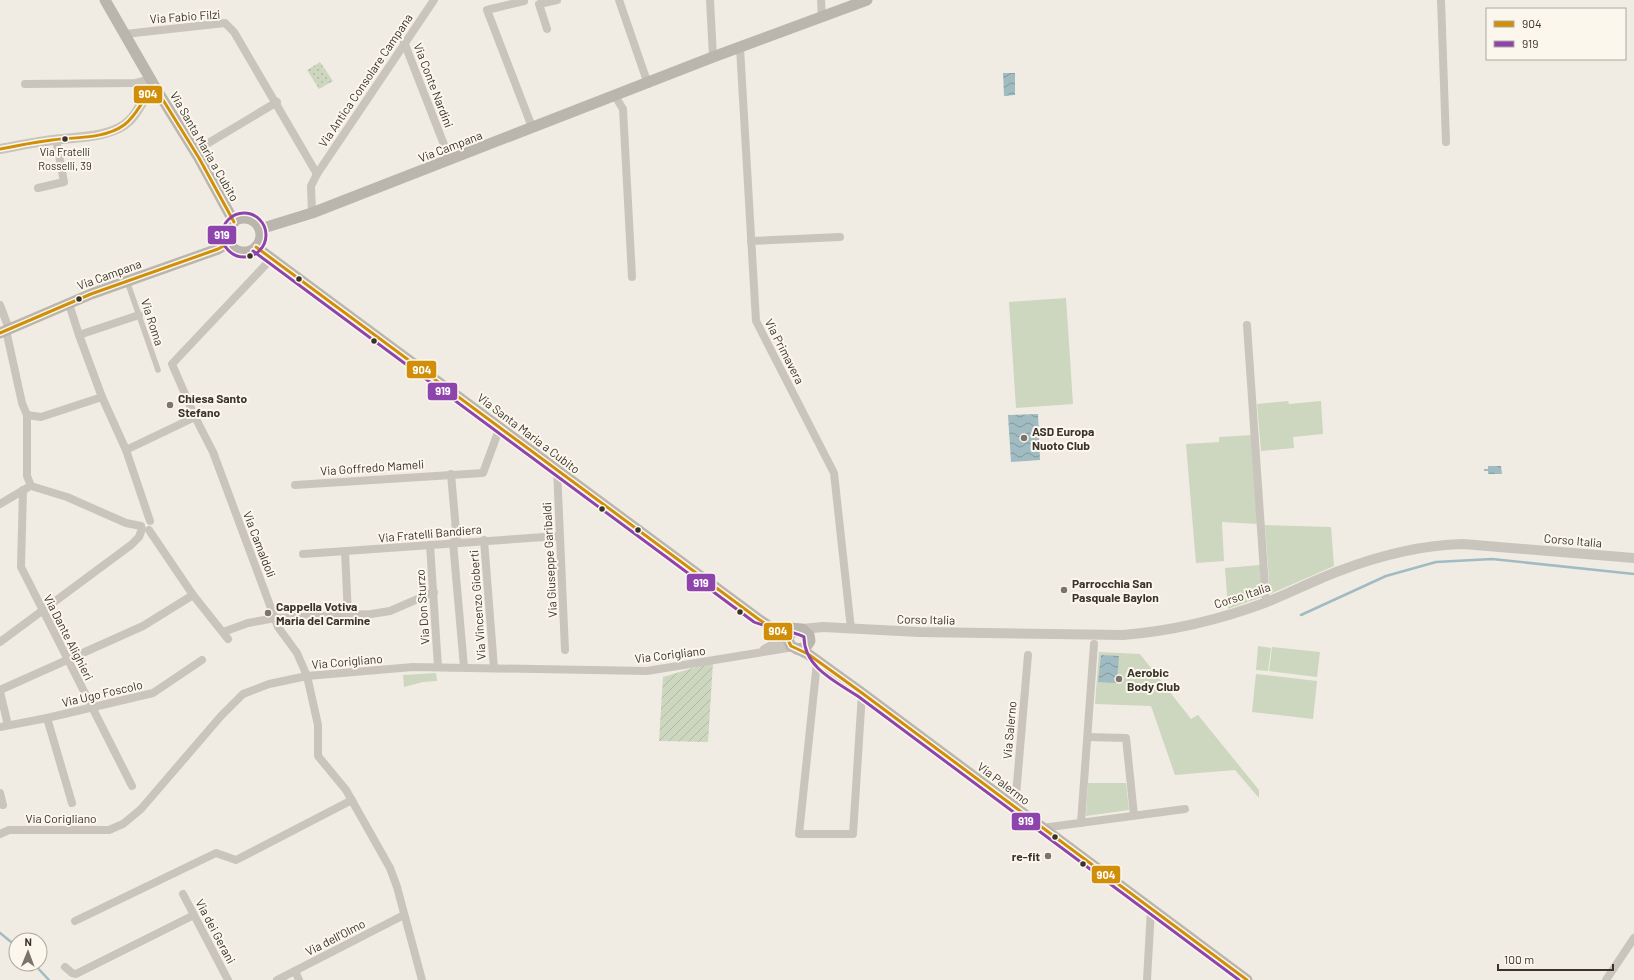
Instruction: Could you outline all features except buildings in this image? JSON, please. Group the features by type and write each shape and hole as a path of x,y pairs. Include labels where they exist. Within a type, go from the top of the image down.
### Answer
{"main road":[{"name":"Via Santa Maria a Cubito","path":"105,0 152,83 196,151 234,222"},
{"name":"Via Campana","path":"260,229 312,213 532,127 648,84 713,57 822,18 849,3 867,0"},
{"path":"238,219 249,219 258,224 260,229 261,239 256,247 247,252 237,250 229,242 228,232 234,222 238,219"},
{"name":"Via Campana","path":"5,331 127,281 218,249 229,242"},
{"name":"Via Santa Maria a Cubito","path":"256,247 757,618 773,629 794,638"},
{"path":"757,618 770,623 794,638 803,649 809,643"},
{"path":"794,638 807,632 809,643 817,662"},
{"name":"Via Palermo","path":"794,638 817,662 862,693 1247,980"}],"street":[{"name":"Via Antica Consolare Campana","path":"312,213 311,186 317,174 404,42 434,0"},
{"path":"547,29 539,4 557,0"},
{"path":"619,0 648,84"},
{"path":"710,0 713,57"},
{"path":"820,0 822,18"},
{"path":"1441,0 1446,142"},
{"path":"524,1 486,10 532,127"},
{"name":"Via Fabio Filzi","path":"125,34 225,23 234,32 276,102"},
{"name":"Via Conte Nardini","path":"404,42 450,160"},
{"name":"Via Primavera","path":"740,48 756,322 834,473 851,629"},
{"path":"0,149 94,135 119,128 129,122 139,110 152,83 25,84"},
{"path":"615,96 623,109 632,277"},
{"path":"196,151 276,102 317,174"},
{"path":"38,188 64,182 56,140"},
{"path":"751,241 840,237"},
{"name":"Via Camaldoli","path":"272,258 172,364 195,417 213,452 278,627 297,653 307,676 318,725 318,756 352,800 390,868 398,887 422,980"},
{"name":"Via Roma","path":"127,281 158,370"},
{"path":"0,504 27,488 67,497 126,523 144,528 152,526 126,450 102,397 69,304"},
{"name":"Via Dante Alighieri","path":"0,305 22,403 27,415 27,488 22,567 67,660 132,786"},
{"path":"79,335 139,315"},
{"path":"1247,325 1266,602"},
{"path":"27,415 41,417 102,397"},
{"path":"126,450 195,417"},
{"name":"Via Goffredo Mameli","path":"295,485 483,473 500,427"},
{"name":"Via Giuseppe Garibaldi","path":"557,469 565,650"},
{"path":"451,474 464,668"},
{"path":"144,528 193,595 226,635 248,623 275,618 348,615 390,611 434,592"},
{"path":"0,642 131,545 139,537 144,528"},
{"name":"Via Fratelli Bandiera","path":"303,554 345,552 455,542 559,536"},
{"name":"Via Vincenzo Gioberti","path":"484,540 494,668"},
{"name":"Corso Italia","path":"851,629 1123,635 1147,633 1196,623 1266,602 1339,571 1371,561 1444,545 1463,544 1634,558"},
{"name":"Via Don Sturzo","path":"430,545 438,667"},
{"path":"345,552 348,615"},
{"path":"4,726 0,691 143,626 193,595"},
{"path":"756,652 823,627 851,629"},
{"path":"773,629 775,635 773,644"},
{"path":"809,643 823,632 851,629"},
{"path":"756,652 773,644 794,638"},
{"path":"1081,823 1094,644"},
{"name":"Via Corigliano","path":"0,834 9,830 109,830 123,824 151,798 221,716 243,694 269,684 307,676 438,667 647,671 756,652"},
{"name":"Via Salerno","path":"1015,808 1028,655"},
{"name":"Via Ugo Foscolo","path":"4,726 47,718 153,693 202,660"},
{"path":"817,662 799,834 853,834 862,693"},
{"path":"47,718 72,803"},
{"path":"1088,736 1126,738 1134,815"},
{"path":"0,793 3,805"},
{"path":"75,921 216,853 236,860 352,800"},
{"path":"1042,828 1185,808"},
{"name":"Via dei Gerani","path":"183,894 228,980"},
{"path":"1147,980 1151,909"},
{"path":"65,966 72,973 76,974 194,914"},
{"name":"Via dell'Olmo","path":"277,980 404,915"},
{"path":"1606,980 1634,938"},
{"path":"294,971 299,980"}],"green space":[{"path":"320,62 333,81 319,89 307,70"},
{"path":"1066,298 1073,404 1016,408 1009,302"},
{"path":"1288,401 1289,404 1321,401 1323,434 1293,437 1294,448 1261,451 1257,404"},
{"path":"1252,435 1257,524 1222,522 1224,561 1196,563 1186,444 1219,442 1219,437"},
{"path":"1265,525 1331,527 1334,566 1270,594"},
{"path":"1260,565 1262,597 1228,609 1225,568"},
{"path":"1258,646 1271,648 1268,671 1256,670"},
{"path":"1272,647 1320,652 1317,677 1269,671"},
{"path":"1099,652 1140,654 1191,719 1198,715 1259,790 1259,798 1235,770 1175,775 1151,706 1095,704"},
{"path":"713,662 708,742 659,741 663,677"},
{"path":"436,673 437,681 423,682 404,687 403,675"},
{"path":"1256,674 1317,681 1313,719 1252,712"},
{"path":"1088,783 1126,783 1129,810 1086,816"}],"water":[{"path":"1003,73 1015,73 1015,95 1004,96"},
{"name":"ASD Europa Nuoto Club","path":"1038,414 1040,460 1011,462 1008,415"},
{"path":"1488,466 1501,466 1502,474 1488,474 1488,471 1484,471 1484,469 1488,469"},
{"path":"1101,655 1119,656 1117,683 1098,682"}],"waterway":[{"path":"1301,615 1386,576 1436,562 1492,559 1634,574"},
{"path":"0,933 8,940"},
{"path":"42,972 49,980"}],"transit line":[{"name":"904","path":"0,149 45,141 90,137 116,130 129,121 155,87 199,158 234,222"},
{"name":"919","path":"244,213 256,217 262,223 266,235 262,247 256,253 244,257 232,253 226,247 222,235 226,223 232,217 244,213"},
{"name":"904","path":"0,333 91,294 218,249 229,243"},
{"name":"904","path":"256,247 757,618 773,629 789,636 788,640 791,646 808,654 862,693 1247,980"},
{"name":"919","path":"253,251 754,622 795,633 804,637 805,648 816,666 823,673 859,697 1239,980"}],"place":[{"name":"Via Fratelli Rosselli, 39","path":"65,139"},
{"name":"Chiesa Santo Stefano","path":"170,405"},
{"name":"ASD Europa Nuoto Club","path":"1024,438"},
{"name":"Parrocchia San Pasquale Baylon","path":"1064,590"},
{"name":"Cappella Votiva Maria del Carmine","path":"268,613"},
{"name":"Aerobic Body Club","path":"1119,679"},
{"name":"re-fit","path":"1048,856"}]}
